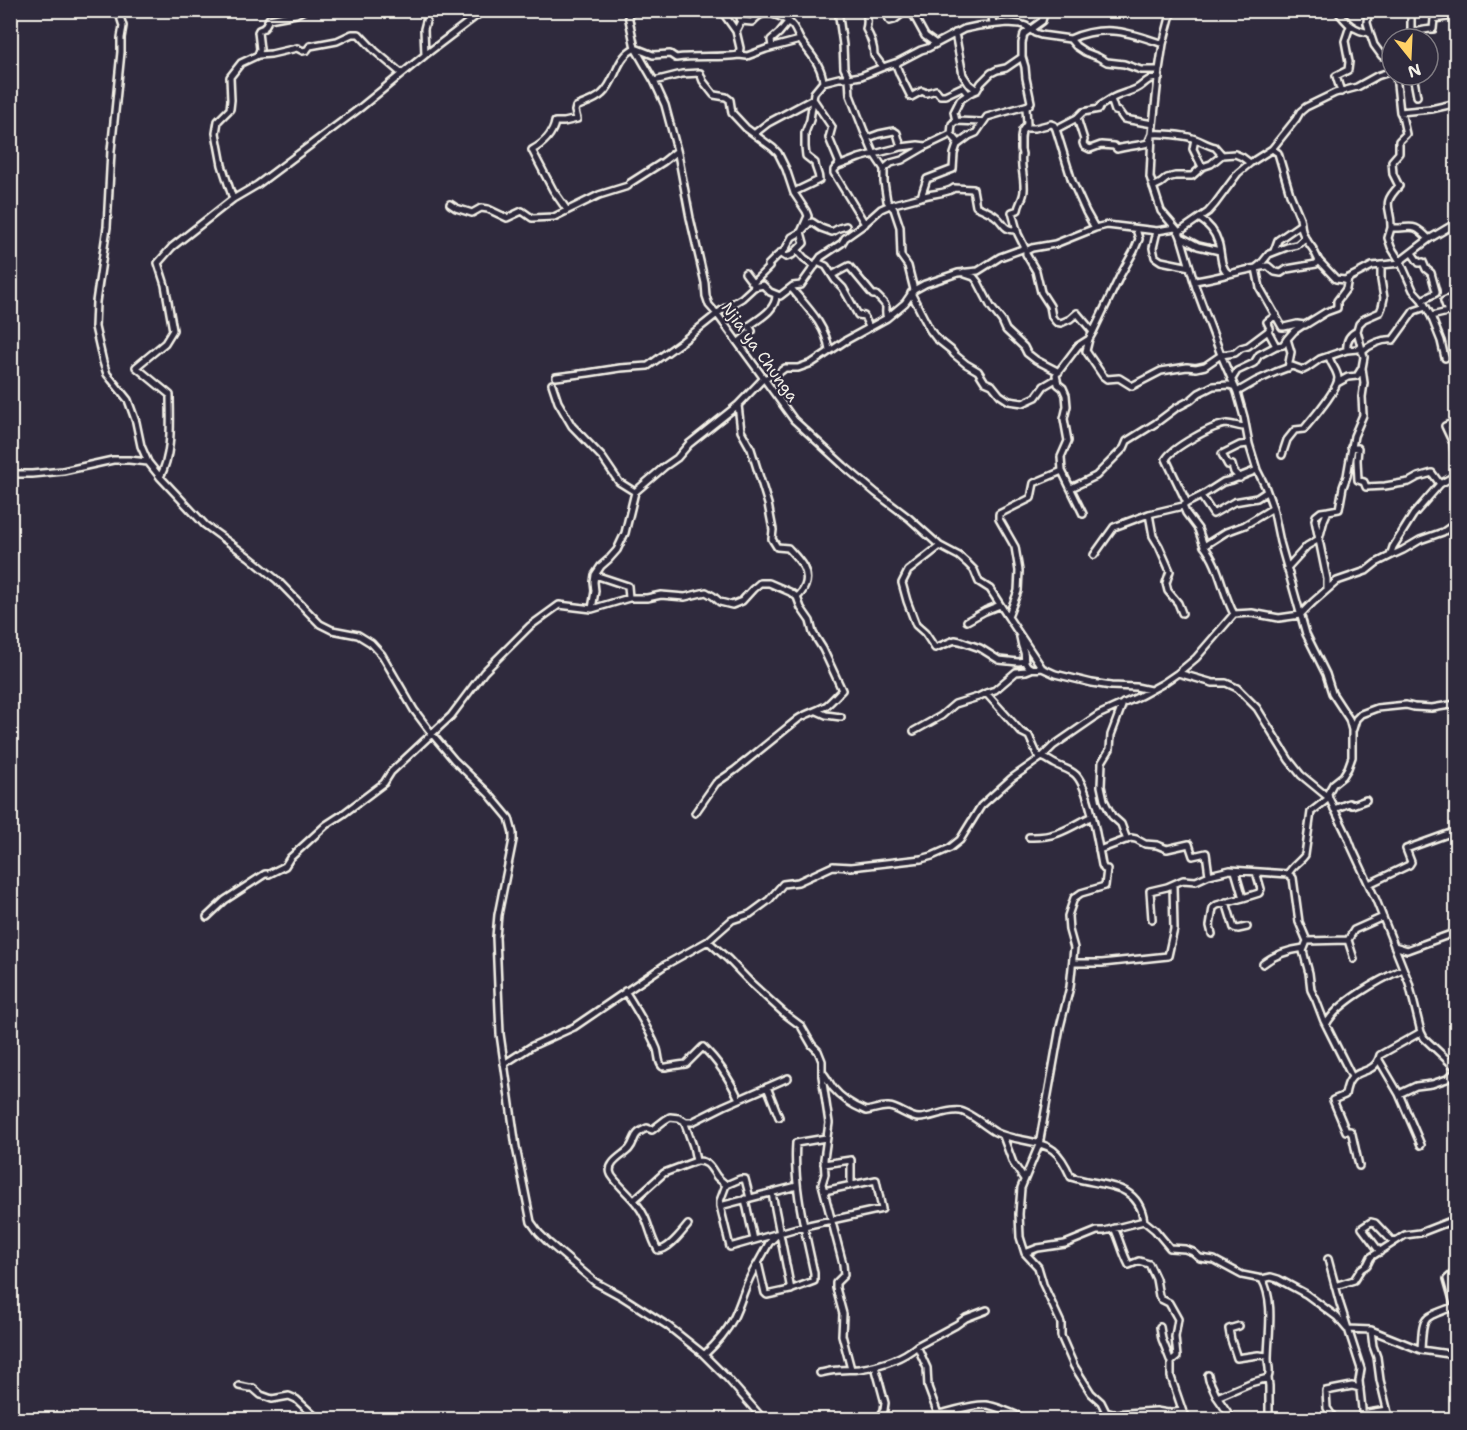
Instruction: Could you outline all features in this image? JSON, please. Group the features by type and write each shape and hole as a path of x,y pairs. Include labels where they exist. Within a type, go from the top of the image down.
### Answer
{"street":[{"path":"118,10 123,26 111,151 107,227 96,302 95,327 107,374 128,400 141,446 148,462 160,477 205,525 277,580 320,624 332,630 358,635 371,643 382,655 414,710 432,734 454,760 497,803 509,819 513,833 496,937 500,1034 516,1147 531,1222 549,1243 595,1281 668,1326 704,1355 764,1419"},
{"path":"258,55 260,49 258,32 264,28 269,19 296,14 304,10"},
{"path":"425,55 424,29 429,10"},
{"path":"160,477 165,467 170,432 170,395 136,368 165,343 173,330 165,285 158,263 172,247 233,199 256,185 360,108 484,10"},
{"name":"Njia ya Chunga","path":"627,10 635,48 665,105 677,151 709,305 794,420 876,493 940,546 960,556 974,570 979,582 990,589 1042,668"},
{"path":"722,10 736,31 740,48 739,55"},
{"path":"736,31 741,21 740,10"},
{"path":"838,10 850,95 874,154 884,169 887,201 894,209 900,227 901,256 908,266 913,292 922,318 936,338 966,364 978,371 985,382 992,385 1009,401 1023,403 1036,397 1044,386 1056,379"},
{"path":"865,10 868,22 866,29 874,55 883,67"},
{"path":"884,10 890,21 907,10 925,36 936,44"},
{"path":"992,10 993,24"},
{"path":"1045,10 1042,21 1024,34 1022,43 1022,57 1031,102 1026,108 1027,124 1022,131 1020,150 1024,196 1018,205 1018,210 1012,212 1017,231 1035,271 1041,292 1050,306 1052,317 1061,324 1077,313 1093,332"},
{"path":"1172,10 1159,70 1150,177 1161,211 1178,233 1188,257 1221,355 1236,390 1257,470 1273,508 1306,634 1326,674 1332,693 1349,719 1352,730 1352,757 1343,776 1333,784 1328,794 1329,798 1369,884 1409,983 1421,1032 1424,1038 1456,1070 1447,1079 1432,1084 1420,1084 1399,1094"},
{"path":"1337,10 1357,31 1370,33"},
{"path":"1368,10 1367,23 1374,45 1380,53"},
{"path":"1411,10 1411,27"},
{"path":"1433,27 1434,19 1447,17 1448,10"},
{"path":"741,21 752,22 766,13 784,18 793,25 800,40 820,68 823,82"},
{"path":"772,47 771,40 788,22"},
{"path":"794,192 819,180 819,172 806,156 805,133 810,120 814,93 823,82 861,76 898,63 964,29 993,24 1020,24 1041,35 1070,39 1104,30 1118,30 1163,44"},
{"path":"1341,92 1336,76 1348,70 1349,62 1345,41 1350,26"},
{"path":"955,33 963,75 977,90"},
{"path":"233,199 222,165 216,133 218,122 230,109 230,77 240,63 258,55 297,48 303,51 310,46 337,41 352,34 360,34 375,51 402,74"},
{"path":"1070,39 1085,52 1107,62 1124,64 1141,70 1159,70"},
{"path":"567,210 553,190 532,150 548,138 554,129 555,122 577,119 576,107 604,93 622,58 635,48 653,55 670,54 676,58 747,56 800,40"},
{"path":"956,121 954,112 960,100 977,90 991,73 1006,68 1022,57"},
{"path":"898,63 896,65 911,96 922,91 926,93 936,90 940,95 945,95 962,87 968,94"},
{"path":"654,81 682,74 700,73 714,95 730,100 732,113 778,153 794,192 808,216 801,232 804,243 792,255 786,256 780,253"},
{"path":"1178,233 1200,219 1215,204 1238,173 1272,148 1306,107 1335,93 1357,87 1380,75"},
{"path":"1056,129 1077,118 1083,112 1099,109 1100,106 1124,92 1135,89 1153,78 1159,78"},
{"path":"1397,87 1406,134 1399,141 1399,153 1392,161 1393,174 1399,186 1387,203 1391,228 1388,238 1413,290 1431,316 1445,358"},
{"path":"1415,87 1417,96"},
{"path":"754,134 768,123 813,99"},
{"path":"813,99 832,127 829,138 839,162 838,166"},
{"path":"1111,99 1115,111 1119,112 1124,119 1153,124"},
{"path":"1400,111 1431,109 1456,102"},
{"path":"921,197 927,180 953,169 954,154 959,143 976,133 987,117 1029,105"},
{"path":"1077,118 1084,146 1090,149 1101,145 1114,146 1117,149 1144,144 1148,142 1152,134"},
{"path":"959,143 951,134 952,124 956,121 982,124"},
{"path":"1025,128 1054,125 1072,181 1095,228"},
{"path":"868,138 894,131 897,133 901,147"},
{"path":"884,169 951,134"},
{"path":"1152,134 1195,139 1215,147 1222,154"},
{"path":"1195,139 1193,149 1202,167"},
{"path":"865,224 834,170 838,166 874,154 901,147 926,146"},
{"path":"1272,148 1278,153 1305,238 1319,261 1336,279 1348,278 1372,266 1401,263 1429,239 1456,223"},
{"path":"450,204 472,213 481,208 488,209 507,218 522,211 532,218 554,217 599,195 628,186 677,151"},
{"path":"1153,187 1167,178 1192,176 1222,154 1235,154 1250,163"},
{"path":"754,286 763,285 776,295 783,295 793,286 801,285 821,257 842,243 881,209 932,193 950,192 954,188 973,189 976,206 997,216 1006,229 1017,231"},
{"path":"1200,219 1210,226 1218,240 1223,268 1229,274"},
{"path":"556,376 648,366 722,309 742,298 785,249 792,237 801,232 809,222 832,232 846,226"},
{"path":"1274,251 1278,240 1301,224"},
{"path":"592,609 595,575 617,550 625,533 635,492 677,458 689,444 738,405 763,379 785,368 798,368 812,363 887,318 905,303 913,292 926,284 964,272 978,271 1000,257 1055,244 1107,225 1178,233 1198,246 1220,251"},
{"path":"1391,228 1408,226 1419,229 1429,239"},
{"path":"1136,229 1139,239 1089,339 1086,351 1107,379 1119,378 1132,386 1161,371 1205,366 1221,355 1235,353 1248,346 1268,332 1270,328 1267,321 1275,315"},
{"path":"1157,231 1155,257 1161,261 1190,267"},
{"path":"1256,268 1269,254 1297,245 1305,238"},
{"path":"797,250 804,258 826,266 846,292 858,315 864,316 870,327"},
{"path":"1412,253 1419,263 1424,262 1426,269 1431,273 1436,291 1422,300"},
{"path":"1195,281 1268,266 1278,273 1287,268 1316,264 1319,261"},
{"path":"1327,589 1319,539 1328,511 1339,509 1353,436 1363,415 1362,368 1364,357 1357,331 1364,319 1380,312 1382,308 1384,298 1381,280 1382,265"},
{"path":"832,275 849,266 873,295 876,295 883,303 887,318"},
{"path":"1256,268 1260,288 1282,327 1303,325"},
{"path":"964,272 978,282 1006,330 1024,347 1027,353 1059,372"},
{"path":"745,273 754,286"},
{"path":"1232,379 1237,371 1254,363 1259,354 1283,345 1294,331 1337,308 1337,301 1346,289 1348,278"},
{"path":"791,288 822,327 828,341 829,351"},
{"path":"738,343 752,331 749,326 770,310 776,302 776,295"},
{"path":"1448,312 1444,302 1453,297"},
{"path":"1236,390 1288,368 1295,367 1303,370 1320,359 1347,350 1361,349 1382,340 1393,340 1414,311 1426,307"},
{"path":"1431,316 1456,308"},
{"path":"1347,350 1346,344 1352,333 1357,331"},
{"path":"1268,332 1276,346"},
{"path":"1083,514 1062,471 1061,457 1068,441 1064,419 1066,395 1058,384 1056,375 1078,346 1089,339"},
{"path":"1287,339 1292,352 1288,368"},
{"path":"1329,356 1329,361 1337,375 1337,384"},
{"path":"1282,455 1290,436 1295,430 1304,429 1337,384 1348,377 1357,376 1362,368"},
{"path":"552,384 558,402 572,426 602,457 619,482 635,492"},
{"path":"1071,488 1096,476 1124,448 1127,441 1199,393 1213,386 1229,385 1236,390"},
{"path":"738,405 741,431 751,449 768,504 773,530 772,539 777,547 788,548 807,572 808,578 802,594 796,597"},
{"path":"1456,421 1445,426 1453,443 1456,464"},
{"path":"1234,614 1214,562 1204,546 1198,529 1186,513 1185,505 1166,459 1176,448 1215,427 1230,424 1245,427"},
{"path":"1240,478 1222,454 1240,445 1249,444"},
{"path":"1351,447 1358,448 1358,480 1364,482 1366,488 1409,482 1432,473 1440,484"},
{"path":"10,474 63,471 113,460 148,462"},
{"path":"1094,555 1114,527 1149,514 1185,505 1223,482 1240,478 1257,470"},
{"path":"1008,617 1018,591 1019,571 1015,547 1002,526 999,514 1031,498 1034,483 1062,471"},
{"path":"1390,556 1413,515 1440,484 1456,475"},
{"path":"1201,496 1213,514 1234,502 1257,498 1266,492"},
{"path":"1204,546 1273,508"},
{"path":"1149,514 1153,536 1170,571 1166,583 1168,591 1178,603 1182,613"},
{"path":"504,1064 532,1046 574,1027 665,965 708,941 732,920 750,914 769,900 783,884 798,882 833,866 851,867 921,859 950,848 960,840 981,806 1012,778 1098,715 1140,696 1178,673 1193,661 1234,614 1252,613 1279,618 1300,615 1337,580 1366,571 1376,563 1420,540 1443,532 1456,523"},
{"path":"1287,568 1307,546 1319,539"},
{"path":"940,546 908,571 902,584 916,625 925,633 935,648 955,640 980,648 999,660 1025,661"},
{"path":"595,575 628,586 629,598"},
{"path":"207,917 225,900 265,874 285,866 290,858 326,825 384,783 392,772 451,717 484,672 520,636 558,605 592,609 629,598 661,595 685,597 705,592 720,602 732,604 742,601 760,583 769,583 796,597 810,621 813,633 842,690 817,711 798,719 716,783 695,813"},
{"path":"967,621 1000,605"},
{"path":"1020,636 1025,661 1031,669"},
{"path":"1193,661 1192,666 1196,678"},
{"path":"914,730 941,716 955,704 978,698 995,690 1017,672 1031,669 1042,668 1055,674 1092,683 1150,690"},
{"path":"1178,673 1213,683 1226,683 1237,688 1261,713 1289,760 1301,775 1329,798"},
{"path":"986,693 1021,732 1029,736 1038,756 1069,770 1077,777 1083,787 1092,816 1102,865 1107,869 1105,886 1081,892 1074,898 1068,916 1074,948 1070,987 1060,1027 1039,1145 1021,1188 1019,1214 1020,1237 1025,1253 1038,1267 1043,1284 1061,1323 1061,1336 1074,1365 1106,1412"},
{"path":"1123,703 1111,735 1110,749 1102,762 1101,786 1104,800 1112,816 1121,824 1127,840"},
{"path":"1352,730 1356,719 1361,714 1377,708 1406,705 1432,708 1456,704"},
{"path":"817,711 826,716 841,717"},
{"path":"1288,874 1305,855 1311,812 1329,798"},
{"path":"1334,809 1366,800"},
{"path":"1029,837 1053,836 1092,816"},
{"path":"1369,884 1409,865 1411,862 1406,849 1456,831"},
{"path":"1099,850 1131,838 1167,849 1189,844 1193,855 1206,853 1209,875"},
{"path":"1152,919 1149,891 1183,880 1196,881 1230,870 1288,874 1293,879 1299,922 1307,940 1302,951 1309,973 1311,990 1352,1077"},
{"path":"1235,871 1243,898"},
{"path":"1212,934 1210,926 1213,908 1217,904 1259,893 1261,889 1256,872"},
{"path":"1073,963 1102,963 1168,956 1174,929 1173,885"},
{"path":"1226,902 1234,927 1238,929 1247,927"},
{"path":"1348,939 1354,930 1383,917"},
{"path":"1394,946 1407,950 1456,934"},
{"path":"1307,940 1348,939"},
{"path":"1348,939 1354,959"},
{"path":"708,941 751,983 801,1026 822,1061 829,1123 826,1138 825,1174 822,1184 843,1264 844,1275 836,1283 836,1288 843,1314 842,1335 851,1370"},
{"path":"1263,964 1281,953 1304,948"},
{"path":"1326,1025 1329,1019 1356,996 1403,969"},
{"path":"626,991 657,1049 662,1066 686,1064 703,1047 718,1063 739,1099"},
{"path":"1359,1167 1352,1134 1346,1131 1333,1100 1345,1095 1352,1077 1368,1071 1379,1060 1380,1054 1421,1032"},
{"path":"1379,1060 1399,1094 1421,1145"},
{"path":"822,1072 842,1098 866,1111 889,1107 917,1118 958,1110 1003,1136 1052,1150 1060,1158 1071,1177 1113,1185 1126,1191 1137,1203 1144,1221 1170,1248 1193,1252 1200,1258 1214,1260 1242,1275 1278,1279 1306,1294 1337,1317 1347,1329 1371,1330 1421,1350 1456,1355"},
{"path":"688,1225 669,1246 658,1250 645,1215 611,1176 611,1168 617,1159 629,1149 636,1135 647,1128 652,1130 670,1117 692,1122 788,1078"},
{"path":"766,1087 779,1117"},
{"path":"684,1121 696,1161"},
{"path":"1003,1136 1013,1163 1024,1179"},
{"path":"758,1263 767,1295 791,1290 814,1281 797,1186 796,1143 826,1138"},
{"path":"824,1164 850,1160 851,1185"},
{"path":"634,1200 664,1173 696,1161 709,1165 726,1185"},
{"path":"754,1240 745,1179 726,1185 720,1206 730,1247 804,1226 882,1209 876,1180 824,1191"},
{"path":"720,1206 797,1186"},
{"path":"772,1193 791,1290"},
{"path":"1335,1286 1354,1280 1371,1257 1405,1235 1420,1233 1456,1219"},
{"path":"1025,1253 1038,1248 1065,1244 1097,1231 1144,1221"},
{"path":"1380,1252 1362,1228 1371,1222 1375,1223 1393,1242"},
{"path":"1114,1228 1129,1265 1139,1261 1149,1264 1156,1279 1159,1296 1169,1303 1178,1319 1175,1337 1177,1357 1171,1362"},
{"path":"704,1355 723,1336 734,1318 750,1275 769,1243 780,1233"},
{"path":"1328,1259 1347,1329 1361,1369 1359,1375 1362,1416 1388,1416 1371,1330"},
{"path":"1421,1350 1422,1326 1428,1317 1456,1309 1447,1278 1456,1271"},
{"path":"1262,1279 1267,1287 1268,1302 1270,1398 1269,1417 1266,1419"},
{"path":"820,1373 875,1366 903,1355 966,1318 987,1310"},
{"path":"1239,1326 1229,1329 1237,1358 1268,1356"},
{"path":"1160,1327 1171,1362 1171,1377 1183,1412 1190,1419"},
{"path":"917,1346 927,1368 928,1387 938,1414 985,1405 1027,1419"},
{"path":"875,1366 885,1403 884,1410 878,1419"},
{"path":"1208,1375 1217,1397 1233,1419"},
{"path":"1217,1397 1268,1378"},
{"path":"239,1386 253,1388 272,1400 289,1396 296,1399 319,1419"},
{"path":"1335,1419 1327,1408 1326,1391 1352,1386 1360,1388"},
{"path":"1091,1419 1106,1412 1113,1414 1183,1412"},
{"path":"1064,1419 1069,1419"}]}
